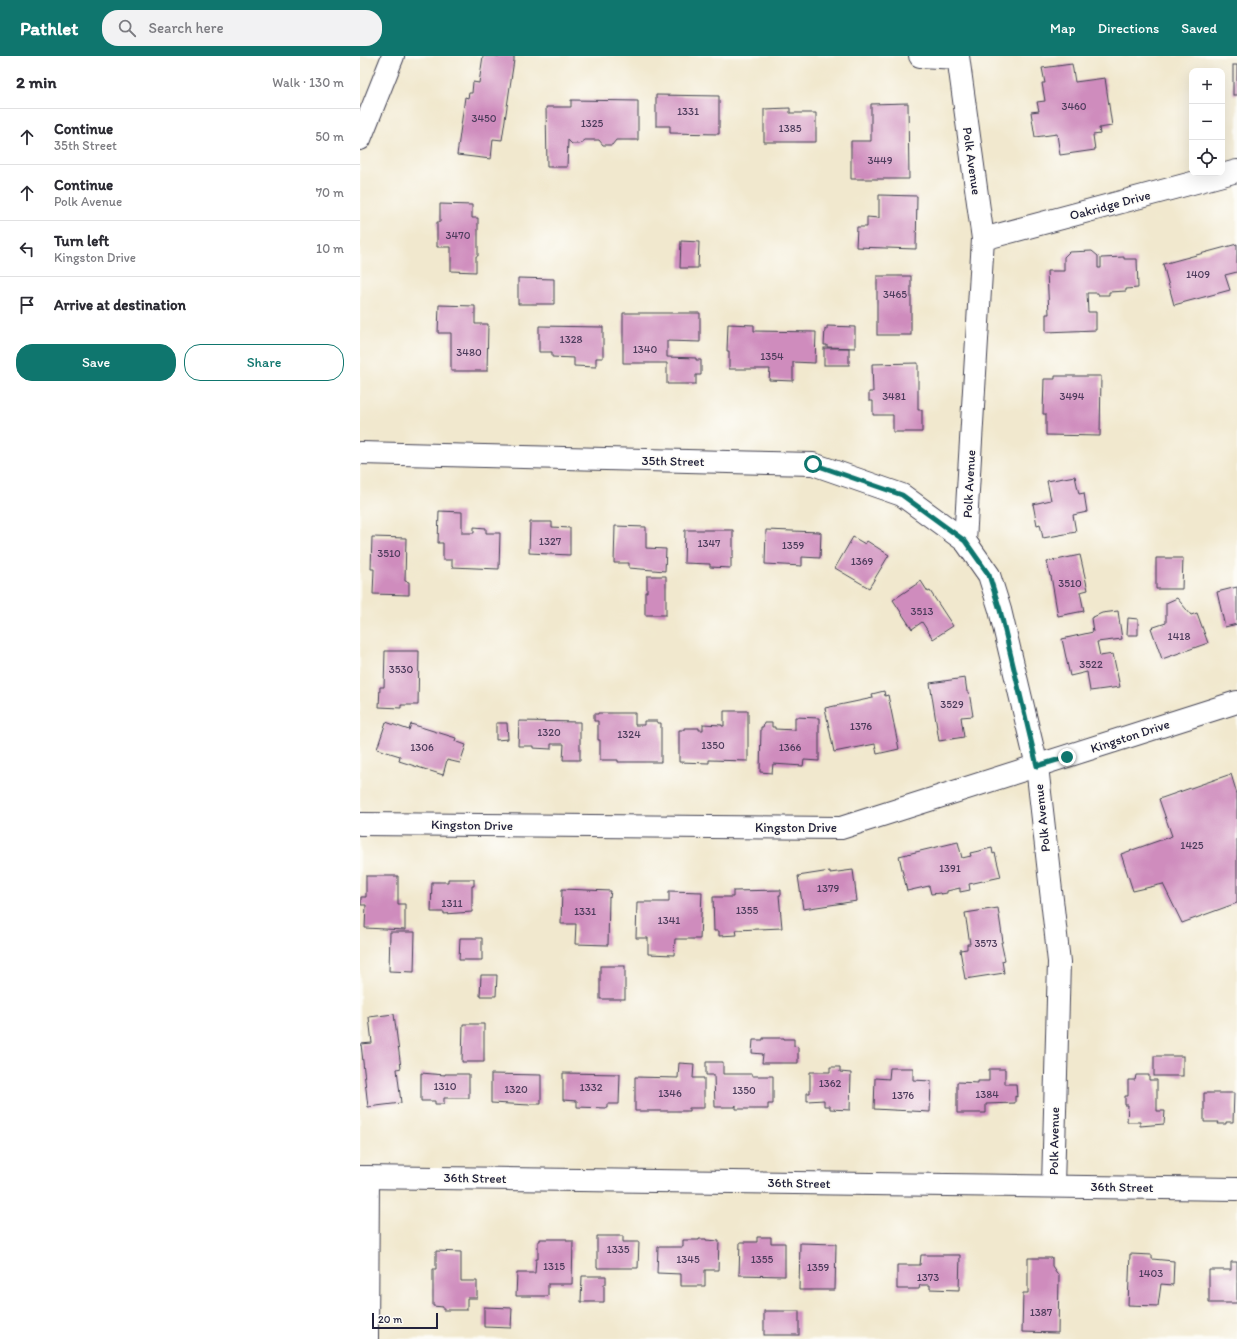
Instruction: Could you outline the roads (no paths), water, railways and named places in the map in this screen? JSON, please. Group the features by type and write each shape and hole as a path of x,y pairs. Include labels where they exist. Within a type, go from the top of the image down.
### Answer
{"street":[{"path":"360,139 393,56"},
{"path":"920,56 958,57"},
{"name":"Polk Avenue","path":"958,57 983,239 965,541 989,575 1000,610 1037,766 1059,962 1053,1186"},
{"name":"Oakridge Drive","path":"983,239 1237,172"},
{"name":"35th Street","path":"360,453 813,464 902,495 965,541"},
{"name":"Kingston Drive","path":"360,824 841,828 1237,702"},
{"path":"364,1177 367,1339"},
{"name":"36th Street","path":"364,1177 1237,1189"}]}
